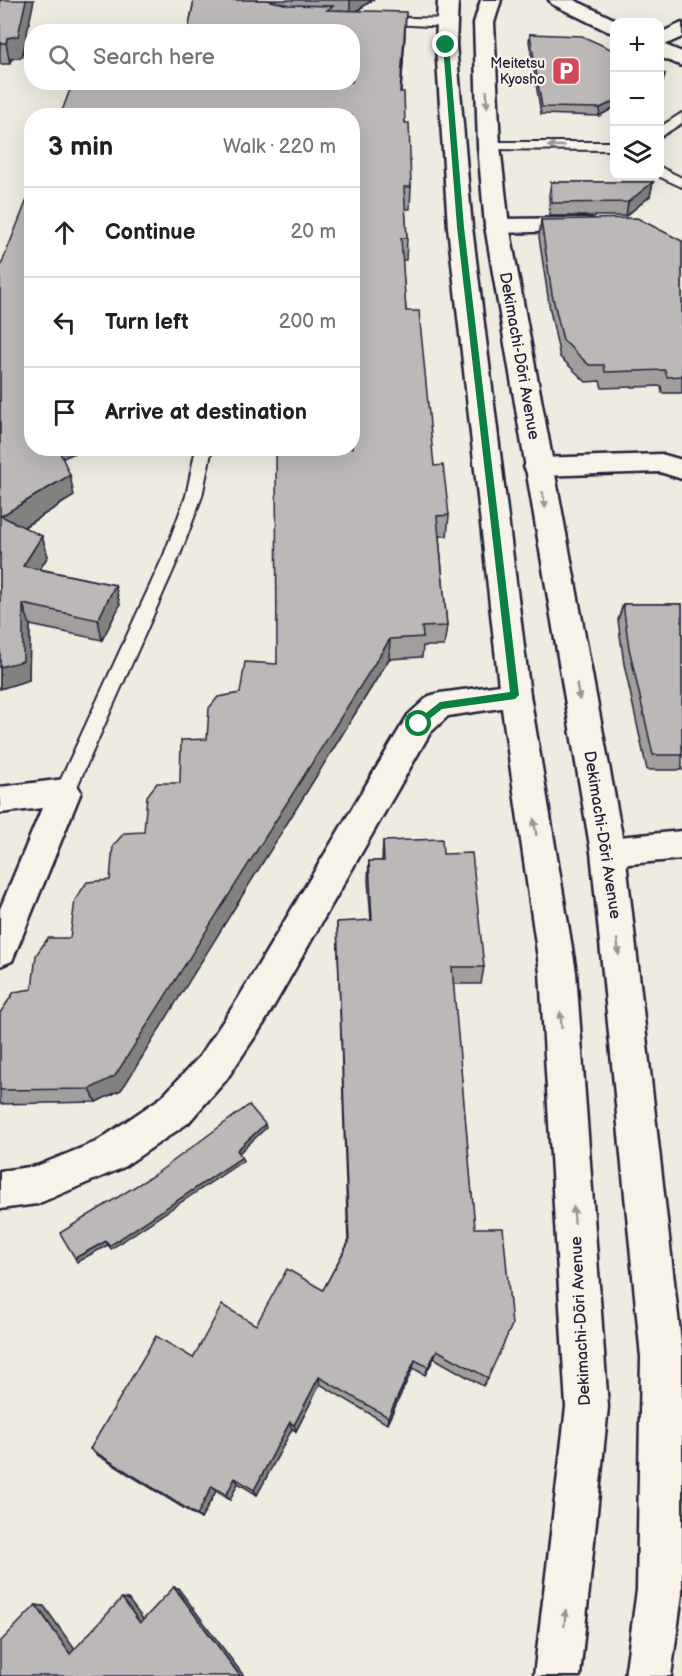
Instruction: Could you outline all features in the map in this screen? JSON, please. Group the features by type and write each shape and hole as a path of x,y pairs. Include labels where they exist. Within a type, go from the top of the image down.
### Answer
{"main road":[{"name":"Dekimachi-Dōri Avenue","path":"491,0 484,23 489,146 497,226 608,852 672,1358 660,1590 648,1676"},
{"path":"559,0 610,25"},
{"name":"Dekimachi-Dōri Avenue","path":"448,11 446,45 460,227 515,695 558,972 587,1407 557,1676"},
{"path":"664,39 682,29"},
{"path":"664,51 682,60"},
{"path":"497,226 603,225"},
{"path":"538,467 661,463 682,470"},
{"path":"0,1190 38,1185 109,1155 175,1110 213,1068 251,1011 419,724 440,705 515,695"},
{"path":"0,800 65,792 0,950"},
{"path":"608,852 682,845"}],"lane":[{"path":"369,21 448,11"},
{"path":"664,130 679,121"},
{"path":"489,146 610,146"},
{"path":"664,173 682,183"},
{"path":"65,792 172,555 194,496 202,456"}],"building":[{"path":"0,0 26,0 18,36 7,38 6,43 0,43"},
{"path":"194,0 266,0 289,5 333,6 327,10 406,12 400,92 404,92 405,123 409,123 411,187 404,187 407,238 401,238 406,311 419,311 434,466 443,465 449,515 437,516 447,626 422,627 423,637 390,639 115,1076 90,1089 0,1090 0,1013 14,992 32,989 36,955 48,938 70,938 75,900 87,882 110,880 113,846 124,833 144,832 147,796 157,783 180,783 181,740 207,739 209,708 218,697 240,693 245,662 277,664 276,456 360,456 360,108 63,108 70,90 360,90 360,24 189,24"},
{"path":"530,34 582,36 610,49 610,103 600,108 542,107"},
{"path":"551,182 653,182 628,202 552,203"},
{"path":"24,207 24,456 62,456 70,475 1,516 42,536 23,566 115,585 98,620 23,604 23,661 0,667 0,268"},
{"path":"637,218 682,241 682,376 667,377 665,370 605,372 604,365 589,365 563,340 552,294 541,220"},
{"path":"623,604 682,604 682,755 653,755 629,648"},
{"path":"442,839 443,854 472,853 484,967 452,967 475,1228 503,1228 512,1325 488,1378 437,1350 428,1367 415,1360 388,1417 319,1377 294,1425 290,1422 254,1490 235,1478 226,1495 212,1486 197,1515 90,1449 156,1336 193,1358 222,1305 256,1325 287,1269 323,1290 349,1242 337,922 372,920 369,861 384,861 383,841"},
{"path":"249,1105 265,1124 237,1150 242,1157 109,1246 106,1241 75,1258 60,1233 157,1173"},
{"path":"174,1587 240,1676 0,1676 0,1642 36,1605 70,1654 122,1598 140,1623"}],"place":[{"name":"Meitetsu Kyosho","path":"566,71"}],"route":[{"path":"419,724 440,705 515,695 460,227 446,45"}]}
